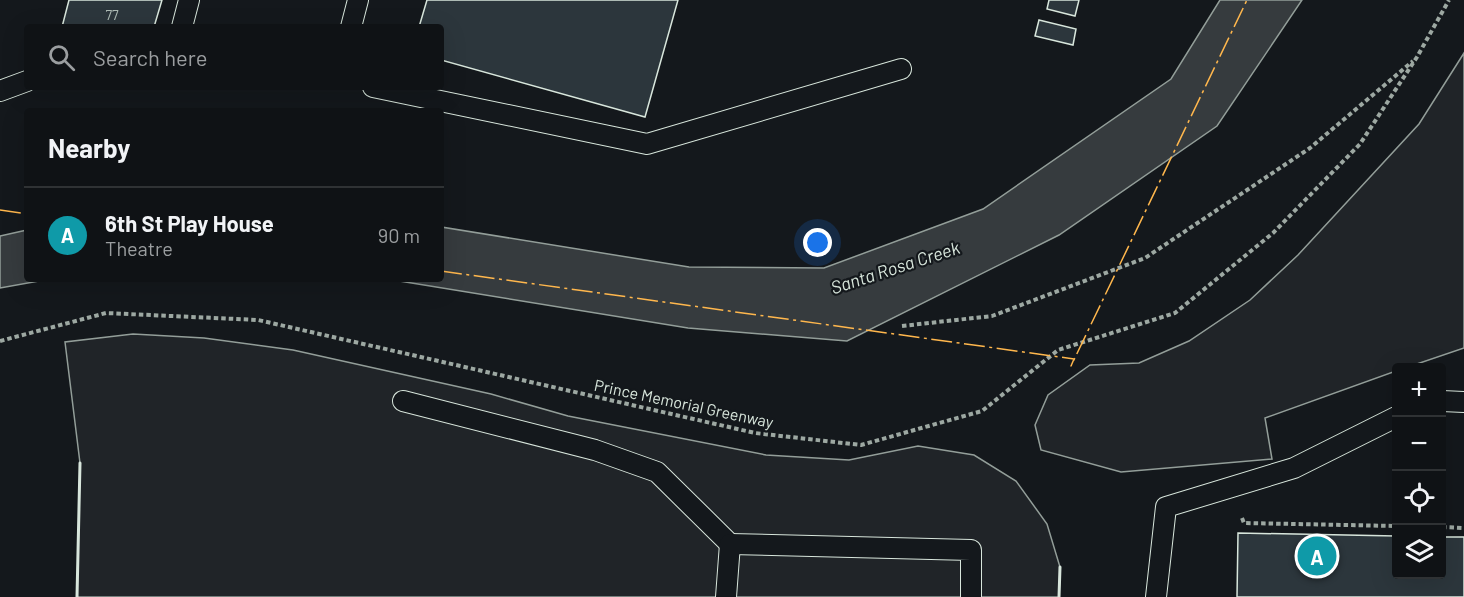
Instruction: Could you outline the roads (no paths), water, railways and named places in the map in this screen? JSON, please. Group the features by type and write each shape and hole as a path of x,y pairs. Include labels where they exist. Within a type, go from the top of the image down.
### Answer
{"lane":[{"path":"183,24 189,0"},
{"path":"352,24 358,0"},
{"path":"387,90 647,144 901,69"},
{"path":"0,91 24,82"},
{"path":"403,400 595,450 657,472 730,544 971,549 971,597"},
{"path":"1446,401 1464,402"},
{"path":"1156,597 1166,507 1294,468 1392,419"},
{"path":"726,597 730,544"}],"water":[{"name":"Santa Rosa Creek","path":"1220,0 1302,0 1217,126 1059,235 847,341 688,328 405,282 444,282 444,227 689,267 824,268 983,209 1171,79"},
{"path":"24,231 24,282 33,282 0,288 0,236"}],"place":[{"name":"6th St Play House","path":"1317,556"}]}
